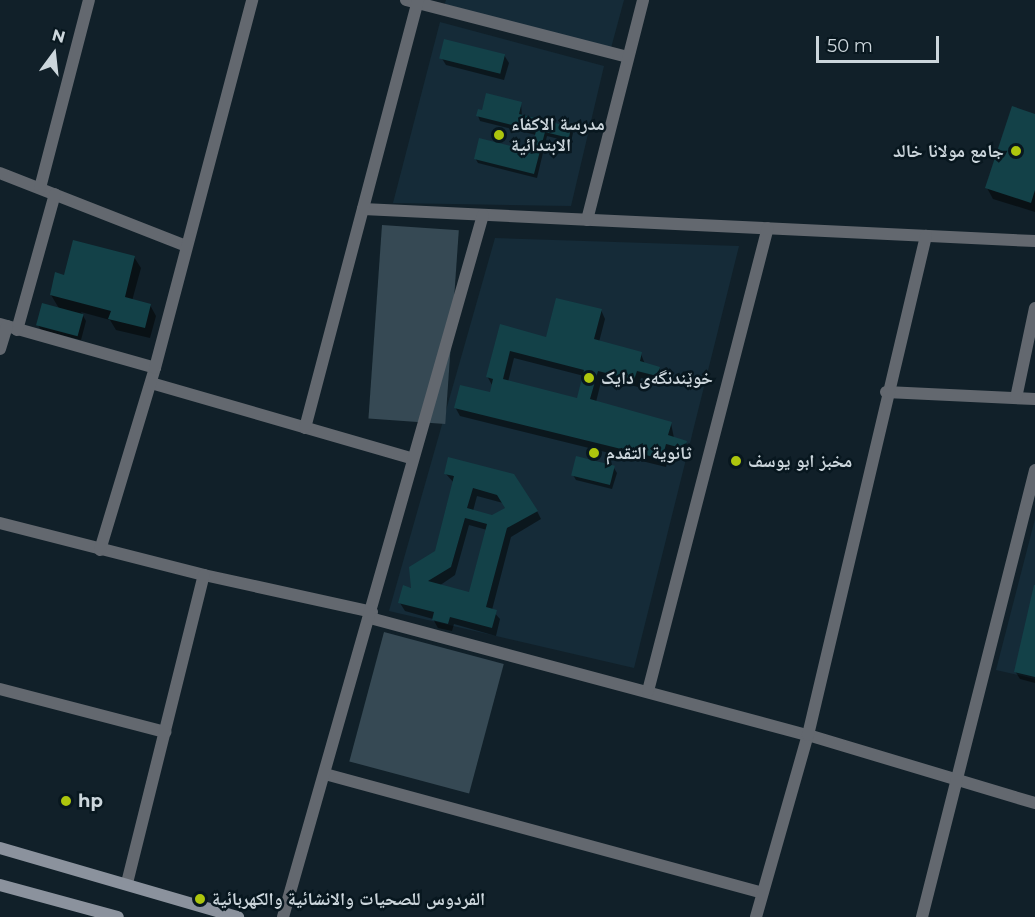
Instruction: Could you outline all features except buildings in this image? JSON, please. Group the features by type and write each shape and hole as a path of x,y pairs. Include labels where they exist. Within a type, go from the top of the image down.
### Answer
{"main road":[{"path":"0,848 238,917"},
{"path":"0,885 118,917"}],"street":[{"path":"40,189 89,0"},
{"path":"100,550 151,383 252,0"},
{"path":"587,220 643,0"},
{"path":"305,428 363,209 414,1 628,57"},
{"path":"0,173 186,246"},
{"path":"0,349 55,194"},
{"path":"363,209 1035,241"},
{"path":"283,917 371,615 411,458 483,215"},
{"path":"648,691 768,228"},
{"path":"756,917 808,735 886,392 926,236"},
{"path":"1016,398 1035,308"},
{"path":"8,327 155,368"},
{"path":"151,383 411,458"},
{"path":"886,392 1035,399"},
{"path":"922,917 1035,470"},
{"path":"0,523 100,550 371,615 808,735 956,782 1035,803"},
{"path":"127,883 204,575"},
{"path":"0,689 165,732"},
{"path":"325,774 762,893"}],"shaded area":[{"path":"446,0 624,0 611,48 444,6"},
{"name":"مدرسة الاكفاء الابتدائية","path":"440,22 604,66 571,206 393,203"},
{"path":"382,225 459,230 445,424 368,419"},
{"name":"ثانوية التقدم","path":"495,238 739,246 634,668 389,611"},
{"path":"1035,519 1035,679 996,670"},
{"path":"384,632 504,664 469,794 349,761"}],"place":[{"name":"مدرسة الاكفاء الابتدائية","path":"499,135"},
{"name":"جامع مولانا خالد","path":"1016,151"},
{"name":"خوێندنگەی دایک","path":"589,378"},
{"name":"ثانوية التقدم","path":"594,453"},
{"name":"مخبز ابو يوسف","path":"736,461"},
{"name":"hp","path":"66,801"},
{"name":"الفردوس للصحيات والانشائية والكهربائية","path":"200,899"}]}
